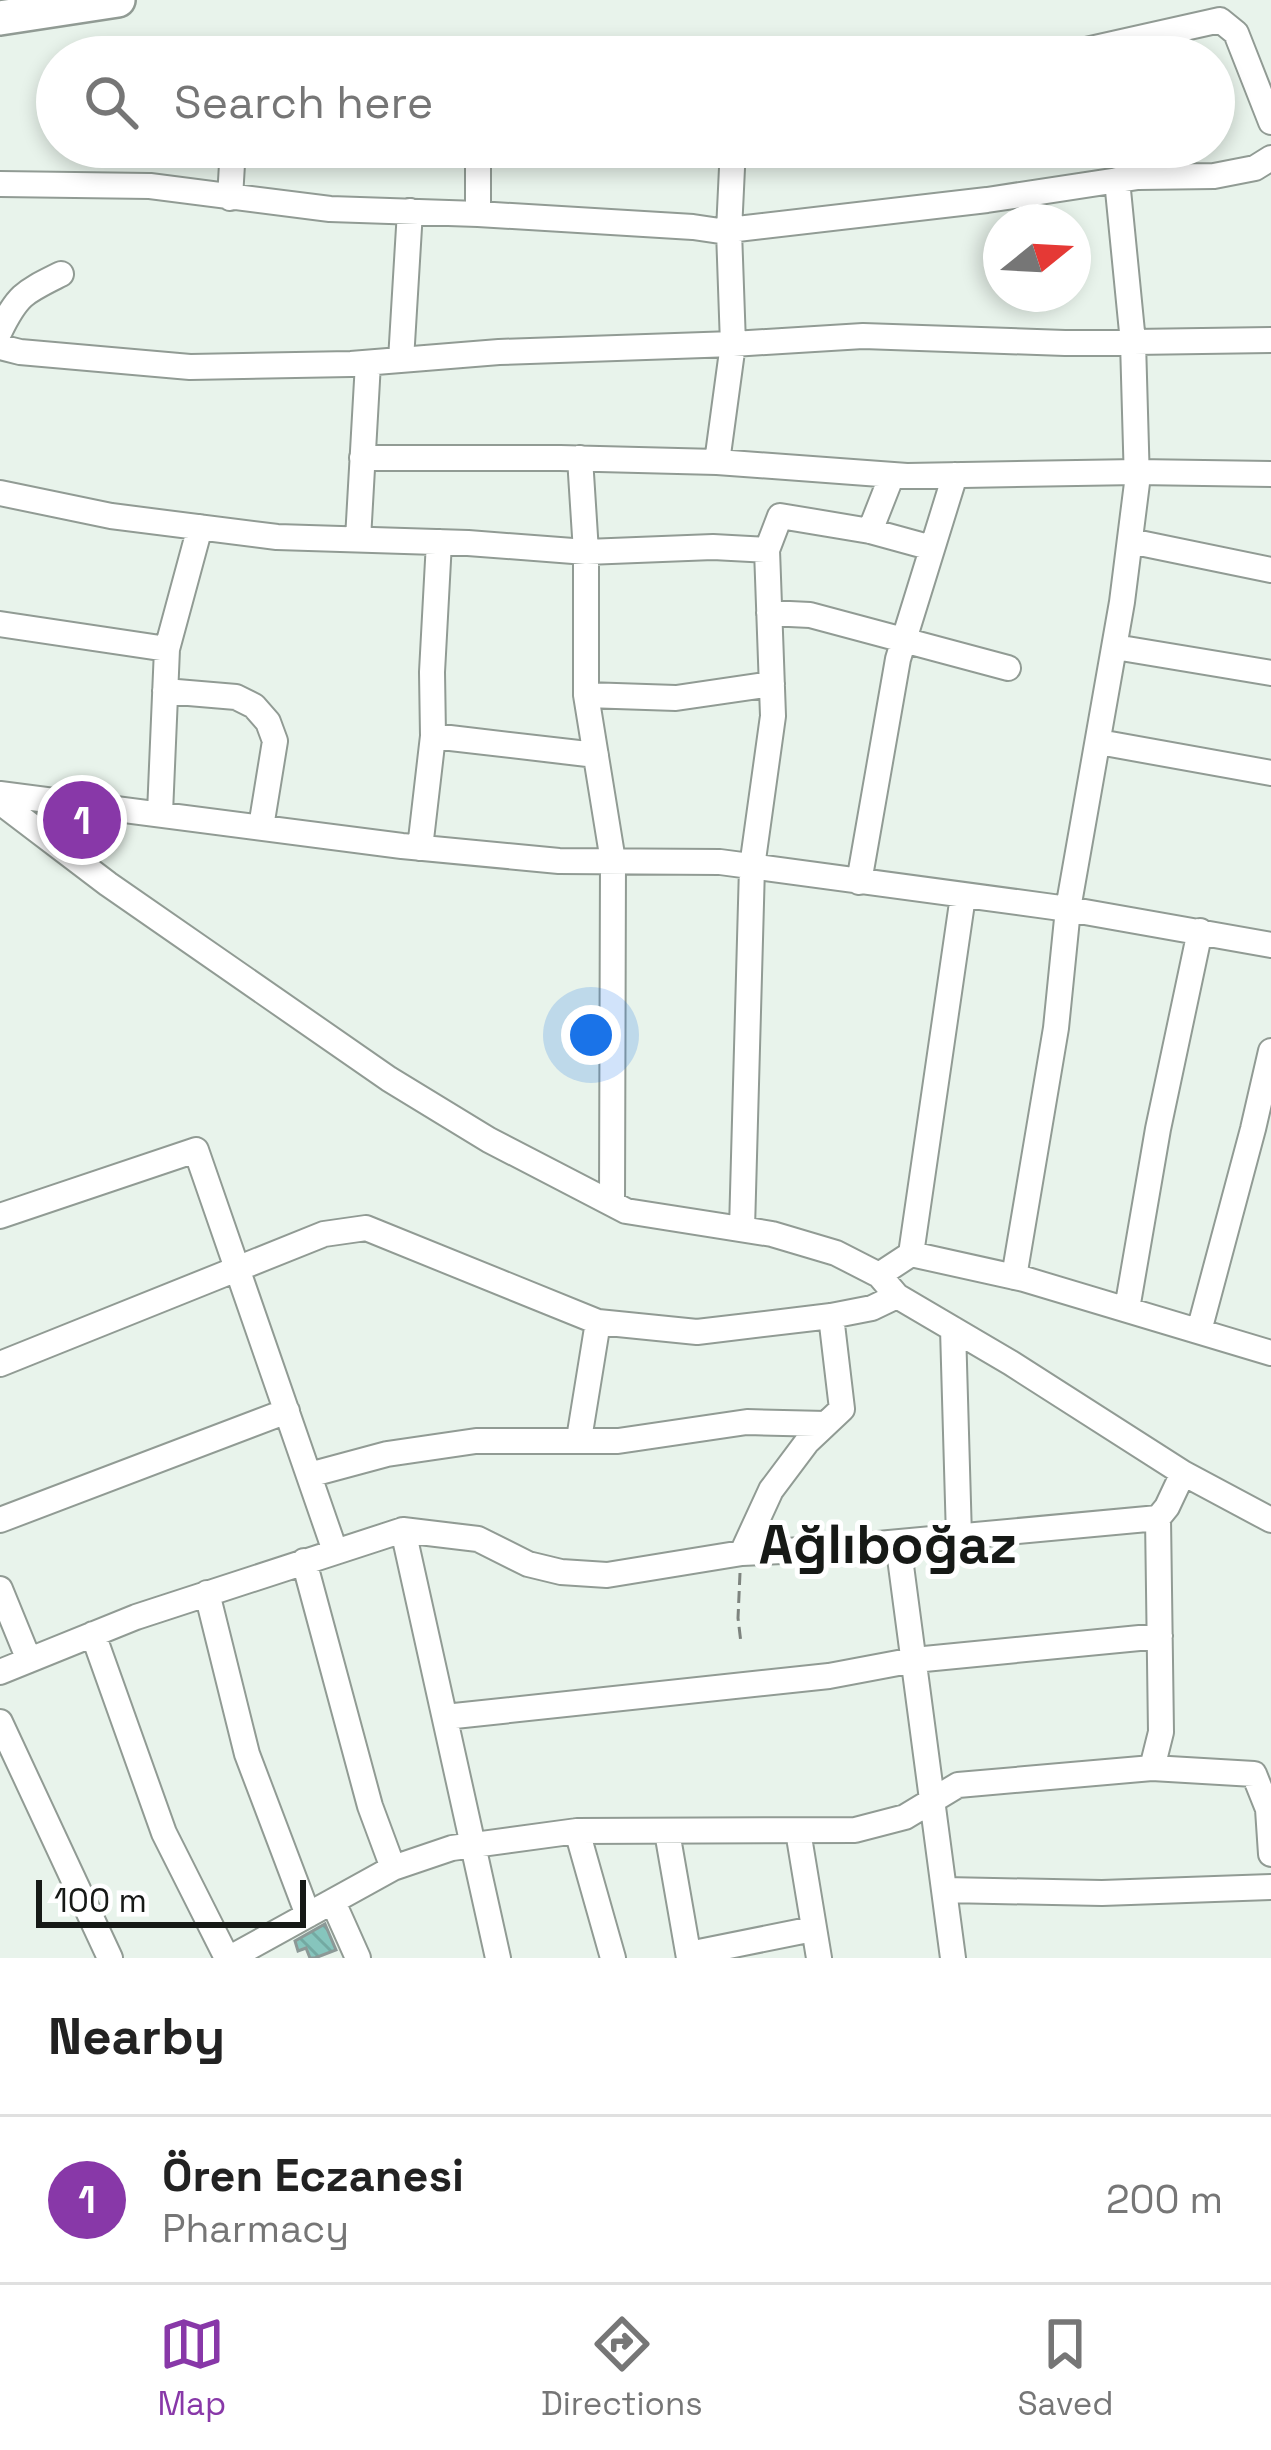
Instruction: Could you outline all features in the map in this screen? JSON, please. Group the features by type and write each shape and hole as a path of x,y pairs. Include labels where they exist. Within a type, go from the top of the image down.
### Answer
{"highway":[{"path":"0,18 118,0"}],"street":[{"path":"1149,36 1220,20 1236,33 1271,122"},
{"path":"0,184 150,186 330,209 729,231 1138,177 1214,176 1255,169 1271,158"},
{"path":"230,198 232,168"},
{"path":"478,168 478,214"},
{"path":"717,462 733,344 732,168"},
{"path":"1014,1277 1056,1028 1068,909 1114,647 1137,472 1132,342 1117,181"},
{"path":"401,360 410,212"},
{"path":"0,331 23,292 61,274"},
{"path":"0,347 190,368 863,336 1065,343 1271,340"},
{"path":"358,539 368,363"},
{"path":"362,458 717,462 892,475 1271,474"},
{"path":"580,458 586,552 586,695 613,861 612,1203"},
{"path":"870,531 892,475"},
{"path":"860,882 898,659 955,476"},
{"path":"0,493 111,516 278,537 586,552 767,550"},
{"path":"742,1229 752,867 773,716 767,550 780,516 870,531 932,548"},
{"path":"160,813 166,649 200,527"},
{"path":"1130,541 1271,570"},
{"path":"420,848 433,736 439,542"},
{"path":"769,614 810,615 1008,668"},
{"path":"0,624 166,649"},
{"path":"1114,647 1271,673"},
{"path":"586,695 676,698 772,684"},
{"path":"165,691 236,698 254,706 268,722 274,741 261,826"},
{"path":"433,736 596,754"},
{"path":"1099,742 1271,772"},
{"path":"0,798 559,861 720,862 1068,909 1271,945"},
{"path":"0,798 108,884 389,1079 489,1140 626,1210 772,1234 836,1253 879,1275 898,1296 1183,1473 1271,1520"},
{"path":"879,1275 911,1253 963,896"},
{"path":"1126,1309 1200,932"},
{"path":"1199,1330 1271,1051"},
{"path":"0,1216 196,1150 335,1551"},
{"path":"0,1364 324,1234 366,1228 598,1322 698,1332 872,1309 898,1296"},
{"path":"911,1253 1014,1277 1271,1353"},
{"path":"742,1553 771,1490 807,1442 842,1408 831,1316"},
{"path":"579,1439 598,1322"},
{"path":"952,1329 959,1537"},
{"path":"0,1520 287,1411"},
{"path":"309,1475 386,1454 476,1441 618,1441 748,1422 826,1424"},
{"path":"1153,1768 1161,1732 1158,1518 1183,1473"},
{"path":"0,1672 207,1593 403,1530 478,1539 528,1564 607,1575 742,1553 1158,1518"},
{"path":"403,1530 498,1958"},
{"path":"898,1543 953,1958"},
{"path":"304,1561 370,1806 393,1868"},
{"path":"0,1589 29,1660"},
{"path":"207,1593 247,1754 308,1915"},
{"path":"93,1634 164,1833 229,1958 393,1868 452,1848 577,1831 855,1830 905,1817 958,1785 1153,1768 1254,1774 1268,1809 1271,1854"},
{"path":"445,1717 829,1676 914,1660 1160,1636"},
{"path":"0,1722 110,1958"},
{"path":"577,1831 613,1958"},
{"path":"799,1831 819,1958"},
{"path":"667,1832 689,1956 814,1929"},
{"path":"945,1890 1102,1893 1271,1886"},
{"path":"333,1901 358,1958"}],"path":[{"path":"741,1643 742,1553"}],"building":[{"path":"325,1924 336,1950 315,1958 310,1958 306,1948 298,1951 295,1941"}],"place":[{"name":"Ören Eczanesi","path":"82,820"}],"district":[{"name":"Ağlıboğaz","path":"888,1544"}]}
